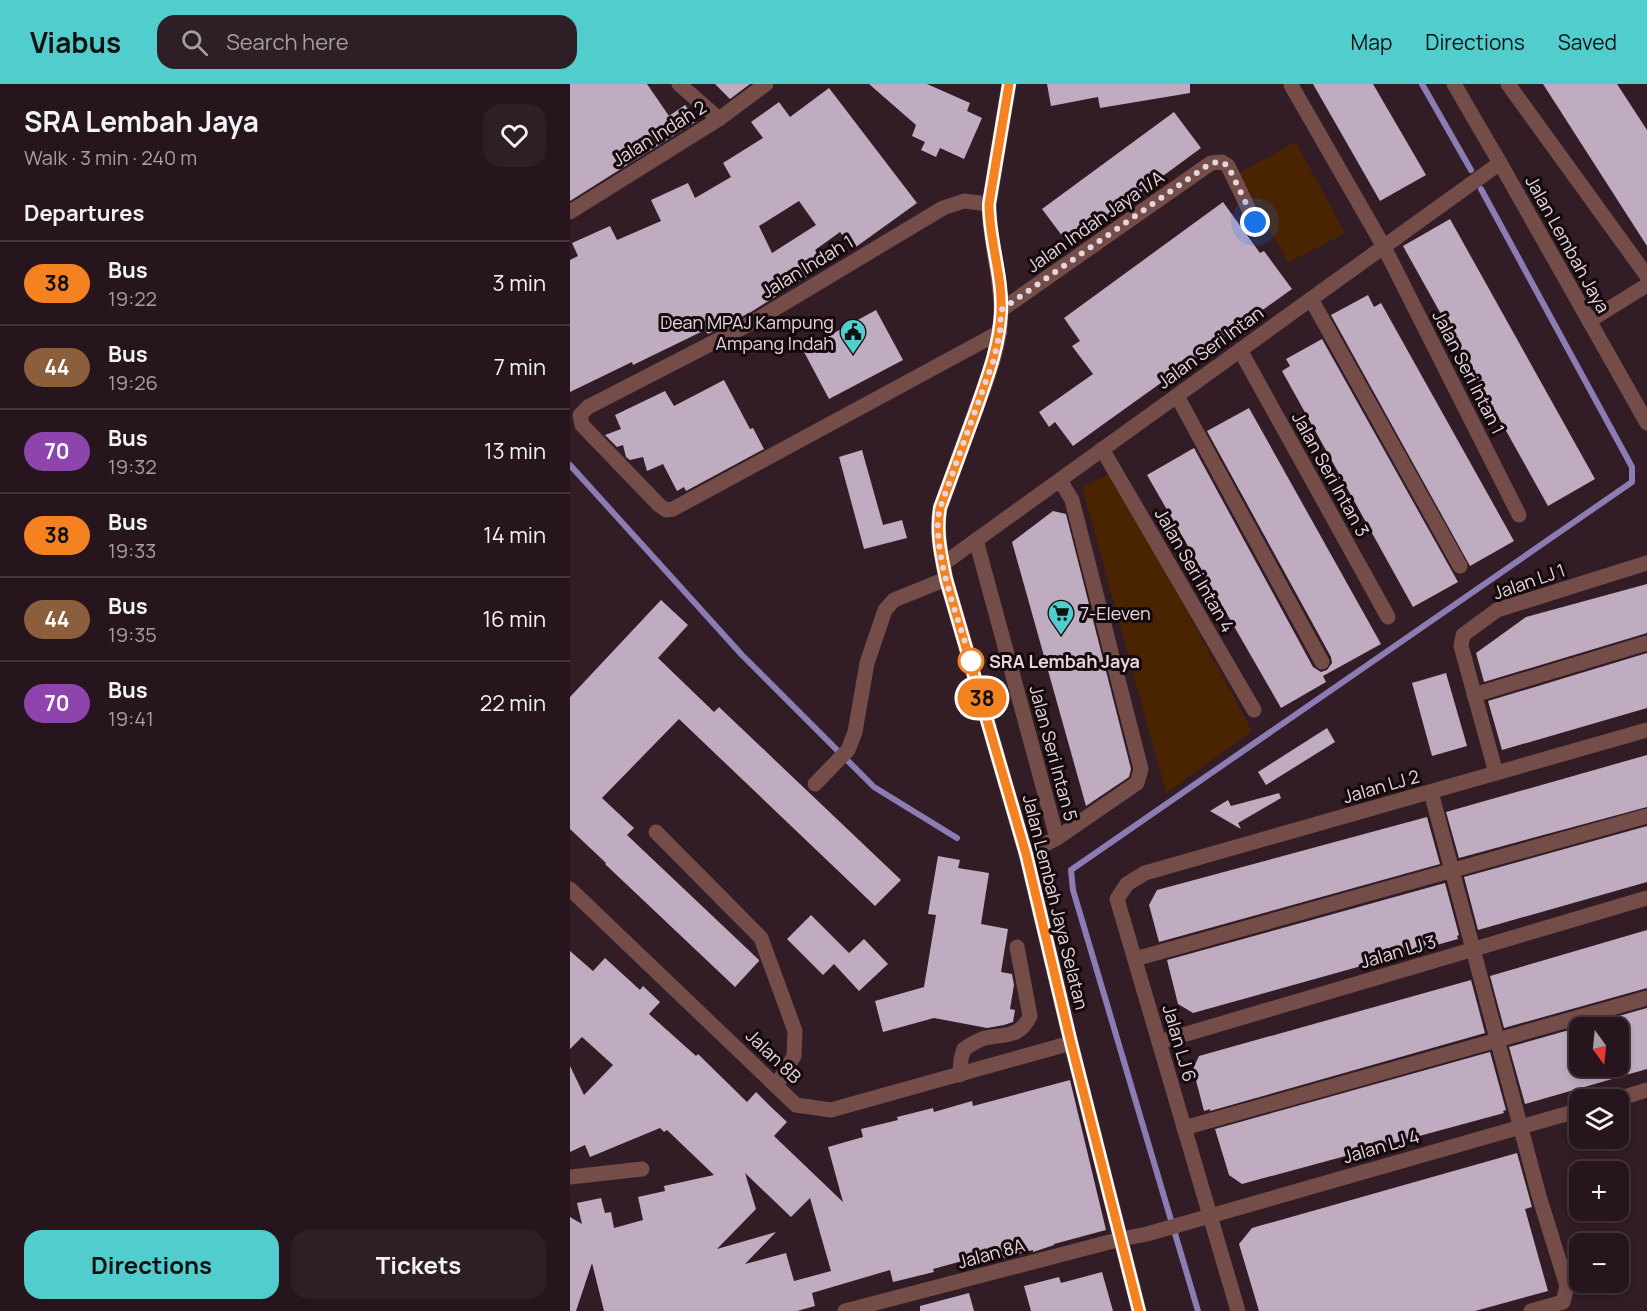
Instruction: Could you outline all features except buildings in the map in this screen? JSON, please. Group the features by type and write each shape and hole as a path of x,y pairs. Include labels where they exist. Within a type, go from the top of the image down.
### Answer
{"street":[{"path":"679,84 719,119"},
{"name":"Jalan Indah 2","path":"570,212 719,119 766,84"},
{"name":"Jalan Lembah Jaya Selatan","path":"1009,84 989,204 989,224 1000,284 1000,332 994,359 940,508 937,525 946,579 1026,854 1139,1311"},
{"name":"Jalan Lembah Jaya","path":"1454,84 1647,423"},
{"path":"1508,84 1647,276"},
{"name":"Jalan Seri Intan 1","path":"1291,86 1384,247 1519,515"},
{"name":"Jalan Indah Jaya 1/A","path":"1001,310 1211,163 1222,162 1228,166 1255,222"},
{"name":"Jalan Seri Intan","path":"943,564 1500,163"},
{"name":"Jalan Indah 1","path":"989,204 964,201 943,208 753,322 588,407 580,415 582,425 659,505 666,510 673,509 1000,332"},
{"path":"1589,321 1647,285"},
{"path":"1311,299 1460,566"},
{"name":"Jalan Seri Intan 3","path":"1240,350 1388,617"},
{"path":"1177,396 1322,662"},
{"name":"Jalan Seri Intan 4","path":"1102,449 1254,710"},
{"path":"1057,838 1137,783 1141,769 1072,501 1060,480"},
{"name":"Jalan Seri Intan 5","path":"976,540 1057,838 1026,854"},
{"name":"Jalan LJ 1","path":"1496,773 1461,646 1463,635 1497,610 1647,563"},
{"path":"815,784 849,750 855,732 867,663 885,610 894,600 946,579"},
{"path":"1474,695 1647,643"},
{"name":"Jalan LJ 2","path":"1127,884 1145,873 1647,730"},
{"path":"1431,792 1539,1196 1568,1286 1563,1302 1531,1311"},
{"path":"1135,959 1647,816"},
{"path":"656,832 761,938 795,1031 794,1056 776,1086"},
{"name":"Jalan LJ 6","path":"1127,884 1118,899 1238,1311"},
{"name":"Jalan 8B","path":"570,889 796,1105 831,1110 1071,1043"},
{"name":"Jalan LJ 3","path":"1159,1042 1647,898"},
{"path":"960,1075 964,1049 984,1039 1019,1031 1026,1025 1030,1016 1017,947"},
{"path":"1184,1128 1647,998"},
{"path":"1629,1096 1647,1090"},
{"name":"Jalan LJ 4","path":"1148,1234 1569,1113"},
{"path":"570,1176 642,1168"},
{"name":"Jalan 8A","path":"845,1311 1121,1239 1148,1234"}],"shaded area":[{"path":"1296,142 1345,233 1288,263 1239,173"},
{"path":"1112,473 1252,731 1166,793 1082,487"}],"waterway":[{"path":"1422,84 1471,170"},
{"path":"1198,1311 1073,890 1071,870 1632,482 1632,467 1481,189"},
{"path":"570,465 742,655 874,787 957,838"}],"bus line":[{"name":"38","path":"1009,84 989,204 989,224 1000,284 1000,332 994,359 940,508 937,525 939,545 946,579 1026,854 1139,1311"}],"place":[{"name":"Dean MPAJ Kampung Ampang Indah","path":"853,355"},
{"name":"7-Eleven","path":"1061,636"},
{"name":"SRA Lembah Jaya","path":"971,661"}],"route":[{"path":"971,661 946,579 937,525 940,508 994,359 1000,332 1001,310 1211,163 1222,162 1228,166 1255,222"}]}
